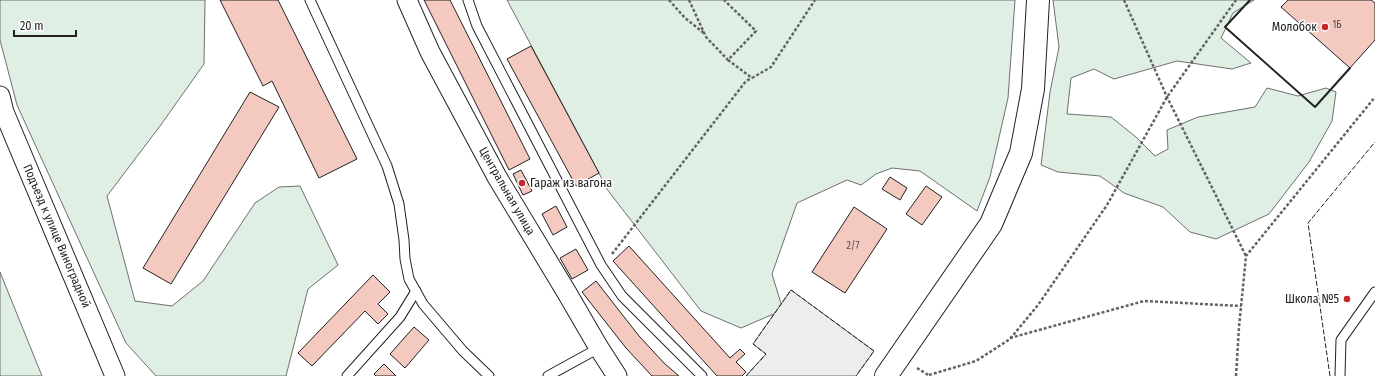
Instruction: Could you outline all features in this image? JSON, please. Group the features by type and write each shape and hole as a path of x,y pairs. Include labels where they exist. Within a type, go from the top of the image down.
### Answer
{"street":[{"name":"Центральная улица","path":"407,0 430,52 497,177 617,376"},
{"path":"886,376 990,224 1021,153 1033,89 1038,0"},
{"name":"Подъезд к улице Виноградной","path":"0,96 4,112 116,376"}],"lane":[{"path":"310,0 387,166 399,204 405,259 409,279 423,304 463,351 489,376"},
{"path":"468,0 477,26 601,265 622,296 702,376"},
{"path":"347,376 400,317 416,291"},
{"path":"1340,376 1341,340 1375,292"},
{"path":"548,376 599,348"}],"path":[{"path":"669,0 685,18 705,34 728,60 752,78"},
{"path":"689,0 705,34"},
{"path":"724,0 756,31 728,60"},
{"path":"601,265 642,216 746,81 771,67 814,0"},
{"path":"1124,0 1166,97 1246,256 1236,376"},
{"path":"1010,339 1038,305 1107,205 1166,97 1236,0"},
{"path":"1246,256 1375,97"},
{"path":"928,375 976,361 1010,339 1144,301 1241,306"}],"green space":[{"path":"0,0 205,0 204,64 160,126 107,196 135,301 172,306 203,281 255,203 279,187 300,186 338,265 308,289 286,376 156,376 126,343 17,105 0,40"},
{"path":"507,0 1015,0 1008,98 990,177 977,211 920,171 892,168 876,174 861,185 847,180 797,203 772,274 783,310 741,328 701,311 606,188"},
{"path":"1053,0 1254,0 1233,13 1221,38 1251,63 1232,69 1177,61 1114,79 1094,69 1071,78 1067,114 1111,117 1136,137 1155,156 1168,149 1167,130 1198,117 1255,107 1267,88 1298,96 1326,88 1336,92 1332,121 1309,162 1269,214 1216,239 1190,232 1163,207 1124,193 1100,176 1058,172 1041,165 1050,92 1059,47"},
{"path":"0,272 42,376 0,376"}],"shaded area":[{"path":"791,290 874,351 856,376 746,376 766,354 753,344"}],"building":[{"path":"220,0 278,0 357,159 319,178 272,81 263,86"},
{"path":"424,0 450,0 530,159 509,170"},
{"path":"1288,0 1371,0 1375,3 1375,40 1350,68 1281,7"},
{"path":"531,46 599,173 576,186 507,59"},
{"path":"250,92 279,107 171,284 143,268"},
{"name":"Гараж из вагона","path":"521,170 532,191 523,195 513,174"},
{"path":"890,177 907,188 900,200 882,189"},
{"path":"926,186 942,197 922,225 906,214"},
{"path":"556,206 567,227 553,235 542,214"},
{"path":"854,207 887,229 845,293 812,272"},
{"path":"629,246 730,358 740,349 745,354 736,362 746,372 742,376 717,376 613,261"},
{"path":"576,249 588,270 572,279 560,258"},
{"path":"373,275 390,292 378,304 388,314 378,324 365,311 312,366 298,353"},
{"path":"596,281 639,336 664,363 679,376 652,376 626,348 582,292"},
{"path":"414,327 429,340 405,368 390,354"},
{"path":"384,364 396,376 376,376 374,374"}],"fence":[{"path":"1330,376 1308,223 1375,142"},
{"path":"746,376 766,354 753,344 791,290 874,351 856,376"}],"wall":[{"path":"1250,0 1225,27 1315,107 1350,68"}],"place":[{"name":"Молобок","path":"1325,27"},
{"name":"Гараж из вагона","path":"522,183"},
{"name":"Школа №5","path":"1347,299"}]}
